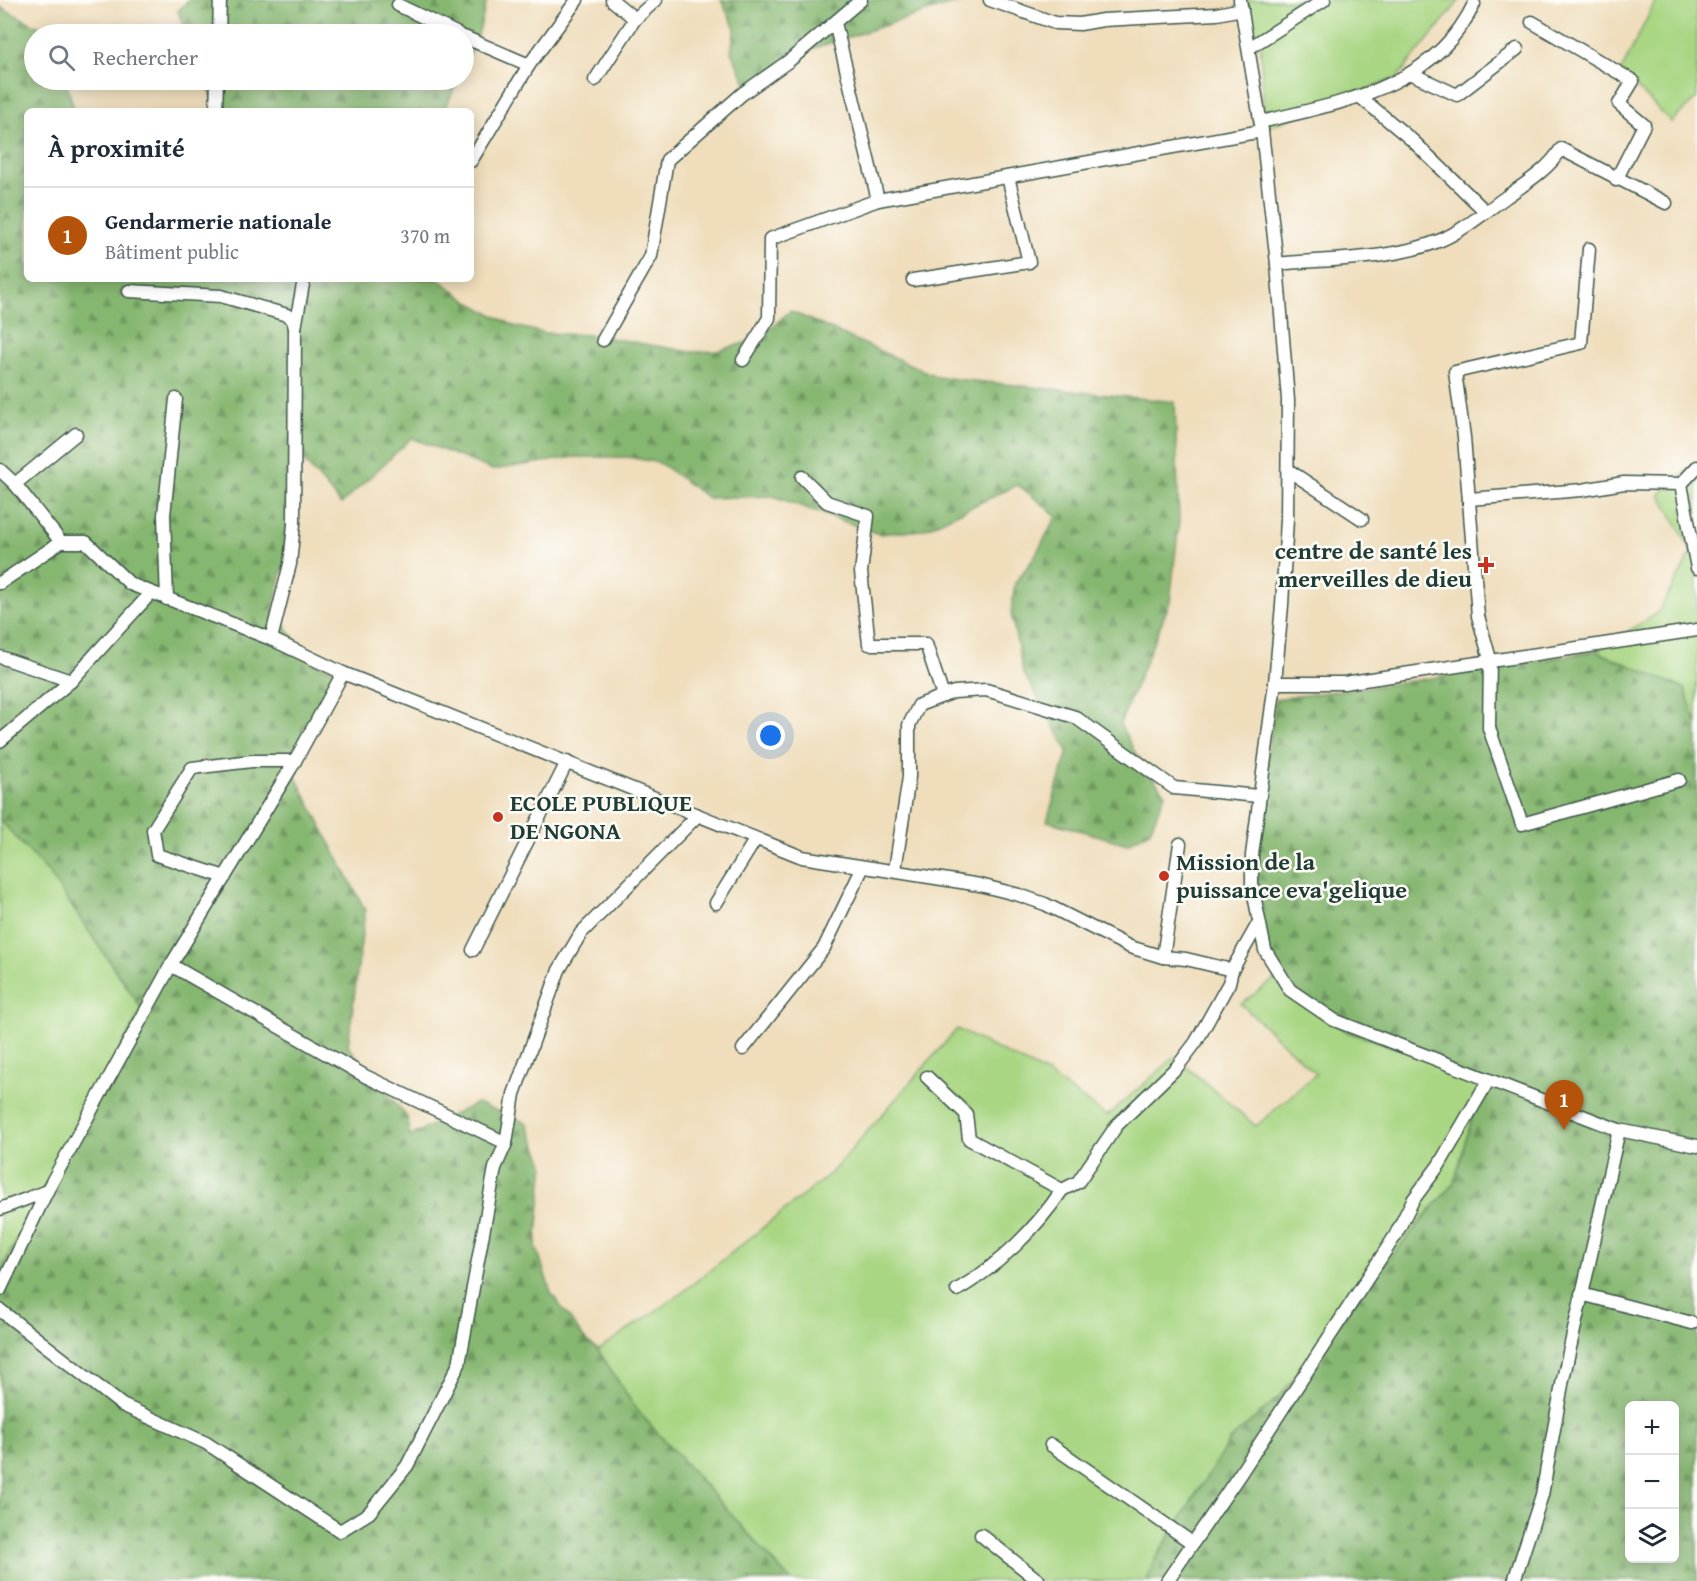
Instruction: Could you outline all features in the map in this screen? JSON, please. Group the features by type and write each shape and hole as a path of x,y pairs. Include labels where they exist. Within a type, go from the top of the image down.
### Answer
{"street":[{"path":"219,24 220,0"},
{"path":"474,156 529,65 577,0"},
{"path":"612,0 635,19"},
{"path":"595,80 635,19 656,0"},
{"path":"603,340 651,256 667,160 742,94 835,23 861,0"},
{"path":"990,0 1055,23 1080,24 1103,20 1217,14 1241,5 1250,48 1261,126 1277,264 1288,400 1287,530 1275,683 1258,796 1252,885 1265,950 1283,982 1309,1005 1334,1020 1368,1035 1619,1130 1697,1146"},
{"path":"1250,48 1324,0"},
{"path":"743,360 769,318 770,239 878,200 1008,177 1261,126 1359,96 1412,74 1445,47 1464,25 1474,4"},
{"path":"398,6 437,24"},
{"path":"1532,22 1633,81 1619,104 1644,125 1616,180"},
{"path":"835,23 878,200"},
{"path":"474,41 529,65"},
{"path":"1412,74 1457,95 1517,49"},
{"path":"216,108 217,90"},
{"path":"1359,96 1413,141 1486,212"},
{"path":"1277,264 1364,256 1440,240 1486,212 1552,162 1561,149 1616,180 1666,203"},
{"path":"913,280 1029,262 1008,177"},
{"path":"1589,249 1581,343 1455,372 1469,500 1478,616 1490,659 1489,728 1522,824 1679,780"},
{"path":"271,639 291,564 294,524 296,328 304,282"},
{"path":"129,291 221,296 287,315 293,320 296,328"},
{"path":"167,599 164,515 176,399"},
{"path":"15,484 76,434"},
{"path":"1469,500 1582,490 1624,483 1682,484 1697,468"},
{"path":"0,470 15,484 61,542"},
{"path":"1288,470 1362,519"},
{"path":"802,477 827,502 868,516 861,572 869,644 926,644 943,696"},
{"path":"1682,484 1697,568"},
{"path":"0,584 61,542 86,542 130,584 271,639 343,673 698,815 754,840 802,857 980,885 1028,898 1053,907 1130,947 1163,957 1186,959 1232,970"},
{"path":"0,741 71,681 151,593"},
{"path":"1275,683 1344,683 1490,659 1697,630"},
{"path":"0,657 71,681"},
{"path":"0,1290 47,1191 171,965 295,761 343,673"},
{"path":"895,870 909,777 909,725 919,705 954,692 986,690 1075,717 1174,788 1258,796"},
{"path":"225,877 157,855 153,830 192,768 252,761 295,761"},
{"path":"473,950 567,762"},
{"path":"0,1310 122,1405 206,1443 340,1531 369,1513 407,1466 459,1364 495,1168 506,1143 514,1094 559,970 581,933 698,815"},
{"path":"716,903 754,840"},
{"path":"1163,957 1180,844"},
{"path":"743,1049 824,948 863,867"},
{"path":"957,1290 971,1282 1017,1243 1048,1211 1062,1190 1078,1182 1117,1125 1178,1067 1196,1042 1258,924"},
{"path":"171,965 365,1076 506,1143"},
{"path":"927,1077 966,1114 969,1139 1062,1190"},
{"path":"1167,1581 1191,1542 1240,1474 1395,1236 1413,1200 1439,1165 1488,1081"},
{"path":"1514,1581 1542,1495 1581,1294 1619,1130"},
{"path":"0,1209 47,1191"},
{"path":"1581,1294 1692,1323"},
{"path":"1052,1444 1191,1542"},
{"path":"981,1535 1039,1581"}],"green space":[{"path":"189,0 487,0 474,46 474,24 183,24 178,11"},
{"path":"721,0 973,0 945,6 802,52 748,87 731,52 735,28"},
{"path":"1247,0 1460,0 1397,78 1265,128 1260,41 1253,29"},
{"path":"1656,0 1697,0 1697,98 1671,122 1621,71"},
{"path":"0,7 33,24 24,24 24,90 68,90 74,108 24,108 24,282 442,282 469,302 514,326 544,333 591,335 692,352 717,351 759,339 790,311 938,377 1175,402 1179,522 1170,602 1120,724 1137,756 1165,794 1150,831 1127,844 1047,821 1068,751 1023,672 1011,613 1015,583 1033,559 1057,516 1018,485 922,530 879,534 773,496 708,498 660,463 628,457 574,457 493,470 412,438 341,504 294,449 294,524 273,609 312,663 343,673 291,768 365,910 348,1046 407,1117 410,1136 477,1103 527,1123 544,1163 536,1246 551,1293 584,1338 598,1350 637,1410 791,1581 0,1581 0,1271 142,1009 49,873 0,820"},
{"path":"210,90 453,90 445,108 218,108"},
{"path":"1697,467 1697,725 1685,689 1596,651 1658,613 1692,552 1660,494 1687,470"},
{"path":"1596,651 1685,689 1697,725 1697,1581 1147,1581 1152,1564 1230,1440 1280,1396 1392,1255 1454,1183 1482,1082 1414,1053 1347,1032 1293,993 1264,953 1250,909 1251,862 1276,699 1419,680"},
{"path":"0,820 49,873 142,1009 0,1271"},
{"path":"1279,976 1414,1053 1482,1081 1454,1183 1392,1255 1280,1396 1230,1440 1152,1564 1147,1581 791,1581 637,1410 598,1350 679,1295 831,1173 957,1029 1047,1074 1107,1116 1175,1057 1256,1126 1316,1074 1241,1004"}],"place":[{"name":"centre de santé les merveilles de dieu","path":"1486,565"},
{"name":"ECOLE PUBLIQUE DE NGONA","path":"498,817"},
{"name":"Mission de la puissance eva'gelique","path":"1164,876"},
{"name":"Gendarmerie nationale","path":"1564,1130"}]}
